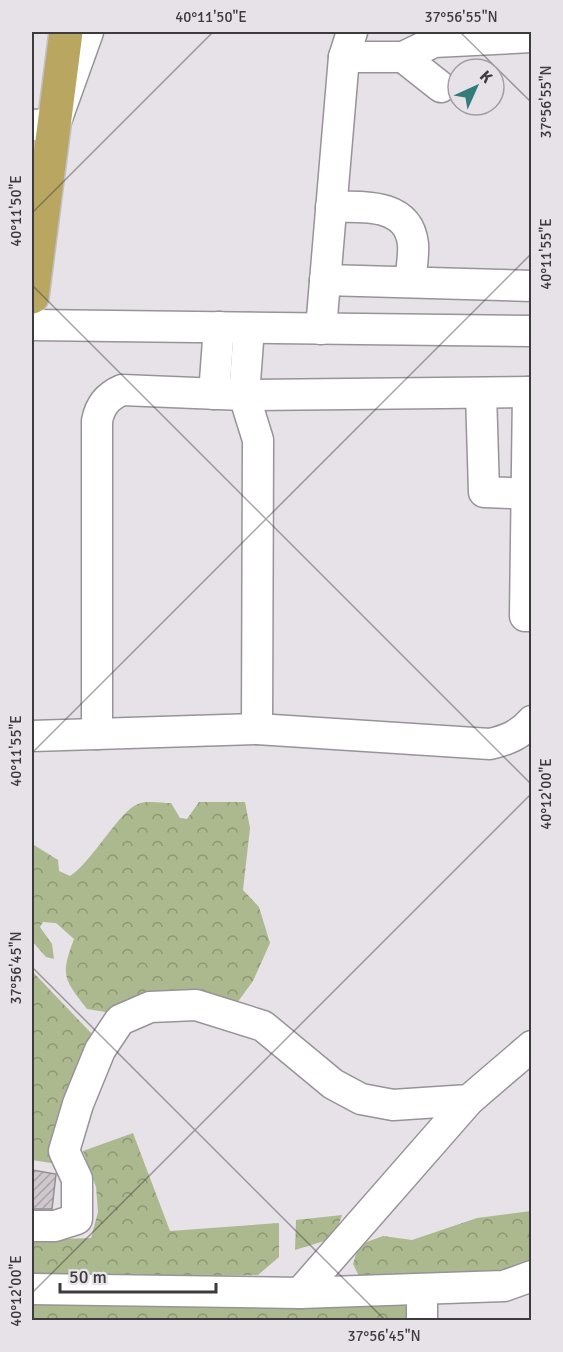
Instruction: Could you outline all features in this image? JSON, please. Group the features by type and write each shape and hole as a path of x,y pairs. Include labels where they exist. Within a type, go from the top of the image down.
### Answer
{"highway":[{"path":"32,297 43,124 66,32"}],"street":[{"path":"43,124 88,32"},
{"path":"403,57 434,42 531,37"},
{"path":"321,328 348,44 403,57 441,87"},
{"path":"331,207 380,208 399,218 405,224 412,239 410,282"},
{"path":"325,280 531,286"},
{"path":"32,325 531,331"},
{"path":"214,394 219,327"},
{"path":"249,328 244,395 258,440 257,729"},
{"path":"97,734 98,414 100,407 109,396 122,390 244,395 530,392 525,616 531,616"},
{"path":"481,393 483,492 529,494"},
{"path":"32,736 257,729 490,744 516,735 531,721"},
{"path":"32,1226 55,1226 77,1219 78,1179 64,1151 78,1104 100,1050 120,1020 150,1007 196,1005 263,1026 333,1084 361,1099 393,1105 469,1100"},
{"path":"300,1293 469,1100 531,1046"},
{"path":"32,1289 300,1293 504,1286 531,1276"},
{"path":"422,1288 422,1320"}],"green space":[{"path":"199,802 245,802 250,828 243,890 259,907 270,943 253,981 234,1007 112,1013 87,1009 73,991 67,977 67,961 74,939 56,923 43,922 40,927 52,944 54,959 46,957 32,941 32,839 34,845 58,860 59,871 70,876 87,860 131,808 141,803 171,803 180,818 187,819"},
{"path":"32,971 91,1033 93,1042 72,1085 51,1163 32,1160"},
{"path":"133,1133 170,1231 279,1223 279,1257 258,1275 32,1279 32,1240 91,1238 98,1212 96,1187 83,1151"},
{"path":"531,1211 531,1263 469,1274 401,1276 359,1276 353,1264 359,1245 383,1236 412,1240 477,1218"},
{"path":"342,1215 334,1238 295,1250 296,1220"},
{"path":"398,1297 409,1311 407,1320 32,1320 32,1300"}],"building":[{"path":"32,1170 56,1174 52,1209 32,1209"}]}
